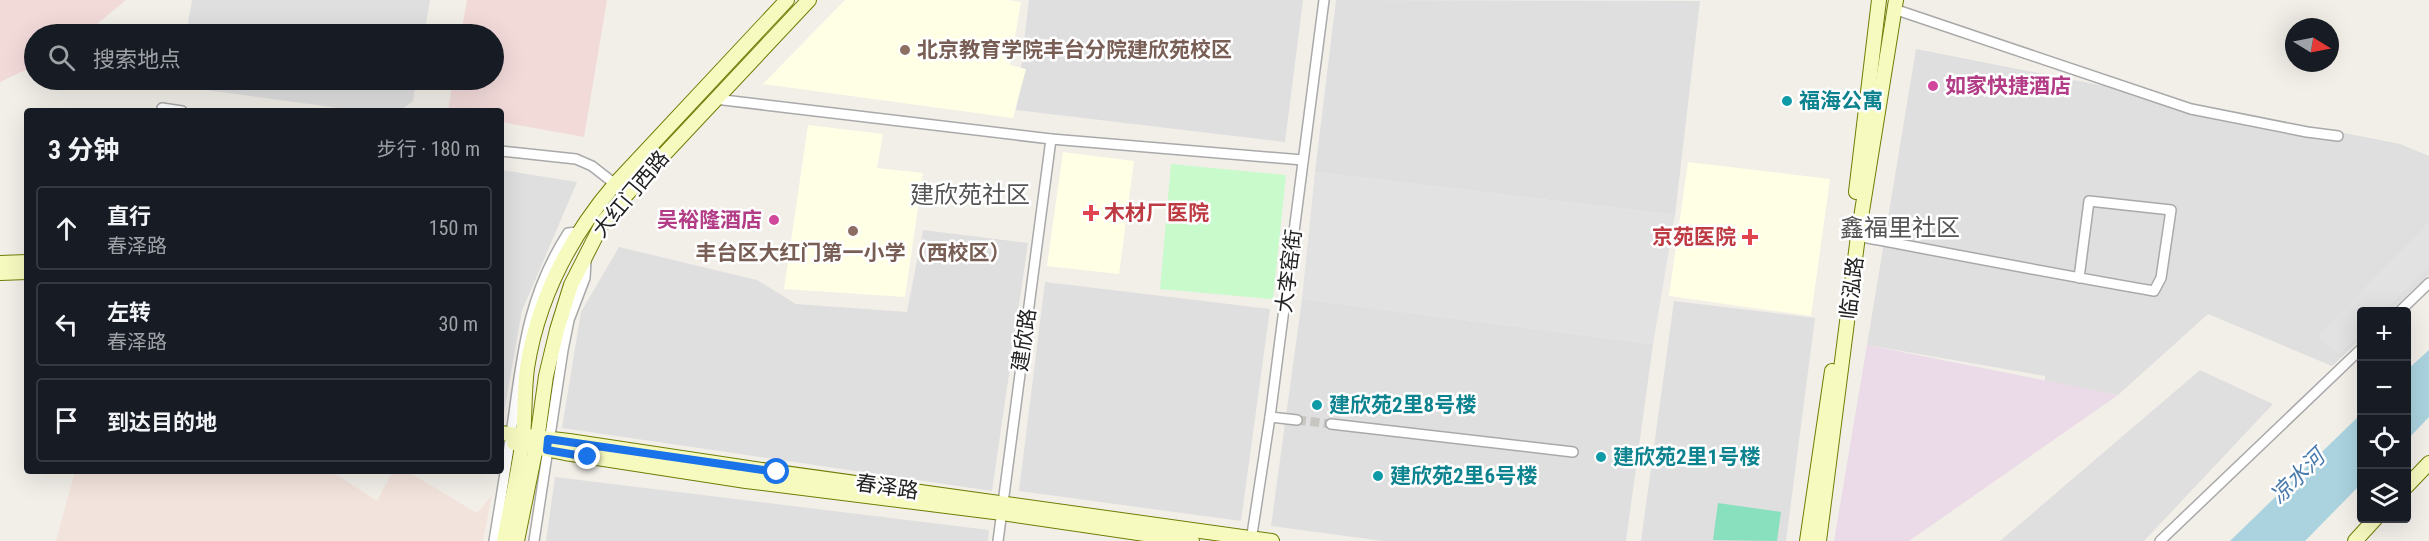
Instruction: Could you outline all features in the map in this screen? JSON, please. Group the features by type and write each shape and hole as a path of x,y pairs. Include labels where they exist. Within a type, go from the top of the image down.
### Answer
{"main road":[{"name":"大红门西路","path":"504,541 511,439 527,369 529,340 535,318 553,279 591,212 787,0"},
{"name":"大红门西路","path":"517,541 542,443 546,376 557,330 571,285 587,250 603,222 809,0"},
{"name":"临泓路","path":"1807,541 1851,234 1879,0"},
{"name":"临泓路","path":"1819,541 1858,236 1895,5"},
{"path":"0,263 24,262"},
{"path":"0,273 24,272"},
{"name":"春泽路","path":"511,439 746,481 1002,508 1272,541"},
{"path":"2411,482 2429,463"},
{"name":"春泽路","path":"1002,508 1191,541"},
{"path":"2355,541 2372,523"}],"street":[{"name":"大李窑街","path":"1252,539 1324,0"},
{"path":"1895,5 2191,109 2338,136"},
{"path":"715,99 1051,139 1303,160"},
{"name":"建欣路","path":"998,541 1051,139"},
{"path":"504,152 576,159 592,166 615,184"},
{"path":"1858,236 2079,278 2154,291 2161,278 2171,210 2089,201 2079,278"},
{"path":"2404,307 2429,283"},
{"path":"2160,541 2357,352"},
{"path":"1270,417 1297,420"},
{"path":"1331,424 1573,452"},
{"path":"494,541 511,439"},
{"path":"534,541 542,443"}],"shaded area":[{"path":"0,0 126,0 97,24 24,24 24,71 0,82"},
{"path":"192,0 430,0 426,24 188,24"},
{"path":"467,0 607,0 584,137 504,123 504,108 448,108 451,90 504,90 504,24 463,24"},
{"name":"北京教育学院丰台分院建欣苑校区","path":"845,0 1008,0 1021,2 1010,65 1026,69 1013,118 763,84"},
{"path":"1029,0 1303,0 1285,142 1016,110"},
{"path":"1336,0 1700,1 1675,215 1315,172"},
{"path":"1916,49 2400,144 2429,156 2429,275 2394,307 2357,307 2357,343 2332,366 2208,314 2118,395 2045,382 2045,376 1867,345"},
{"path":"207,90 415,90 413,101 404,108 338,108"},
{"name":"丰台区大红门第一小学（西校区）","path":"808,125 883,134 877,168 923,173 905,297 784,289"},
{"name":"木材厂医院","path":"1063,152 1134,161 1119,274 1047,266"},
{"name":"京苑医院","path":"1688,162 1830,179 1811,316 1669,296"},
{"path":"504,170 577,182 522,311 504,412"},
{"path":"1315,172 1675,215 1653,344 1302,299"},
{"path":"2429,222 2429,267 2388,307 2357,307 2357,337 2339,355 2317,336"},
{"path":"923,230 1028,243 992,491 562,428 581,312 619,247 757,280 796,304 907,312"},
{"path":"1045,282 1270,309 1241,521 1019,491"},
{"path":"1302,299 1653,344 1626,541 1383,541 1271,526"},
{"path":"1674,301 1815,318 1786,541 1641,541"},
{"path":"1867,345 2118,395 1909,541 1834,541"},
{"path":"2200,370 2273,404 2144,541 2000,541"},
{"path":"74,474 336,474 377,501 391,474 412,474 477,513 492,495 483,541 56,541"},
{"path":"555,477 989,530 988,541 546,541"}],"green space":[{"path":"1171,164 1286,175 1273,299 1160,289"},
{"path":"1718,503 1781,512 1777,541 1713,540"}],"water":[{"path":"2429,350 2429,417 2411,436 2411,415 2411,366"},
{"path":"2357,418 2357,488 2305,541 2230,541"}],"tunnel":[{"path":"1297,420 1331,424"}],"place":[{"name":"北京教育学院丰台分院建欣苑校区","path":"905,50"},
{"name":"如家快捷酒店","path":"1933,86"},
{"name":"福海公寓","path":"1787,101"},
{"name":"木材厂医院","path":"1091,213"},
{"name":"吴裕隆酒店","path":"774,220"},
{"name":"丰台区大红门第一小学（西校区）","path":"853,231"},
{"name":"京苑医院","path":"1750,237"},
{"name":"建欣苑2里8号楼","path":"1317,405"},
{"name":"建欣苑2里1号楼","path":"1601,457"},
{"name":"建欣苑2里6号楼","path":"1378,476"}],"district":[{"name":"建欣苑社区","path":"970,195"},
{"name":"鑫福里社区","path":"1900,228"}],"route":[{"path":"588,457 547,450 548,439 777,472"}],"water label":[{"name":"凉水河","path":"2297,476"}]}
